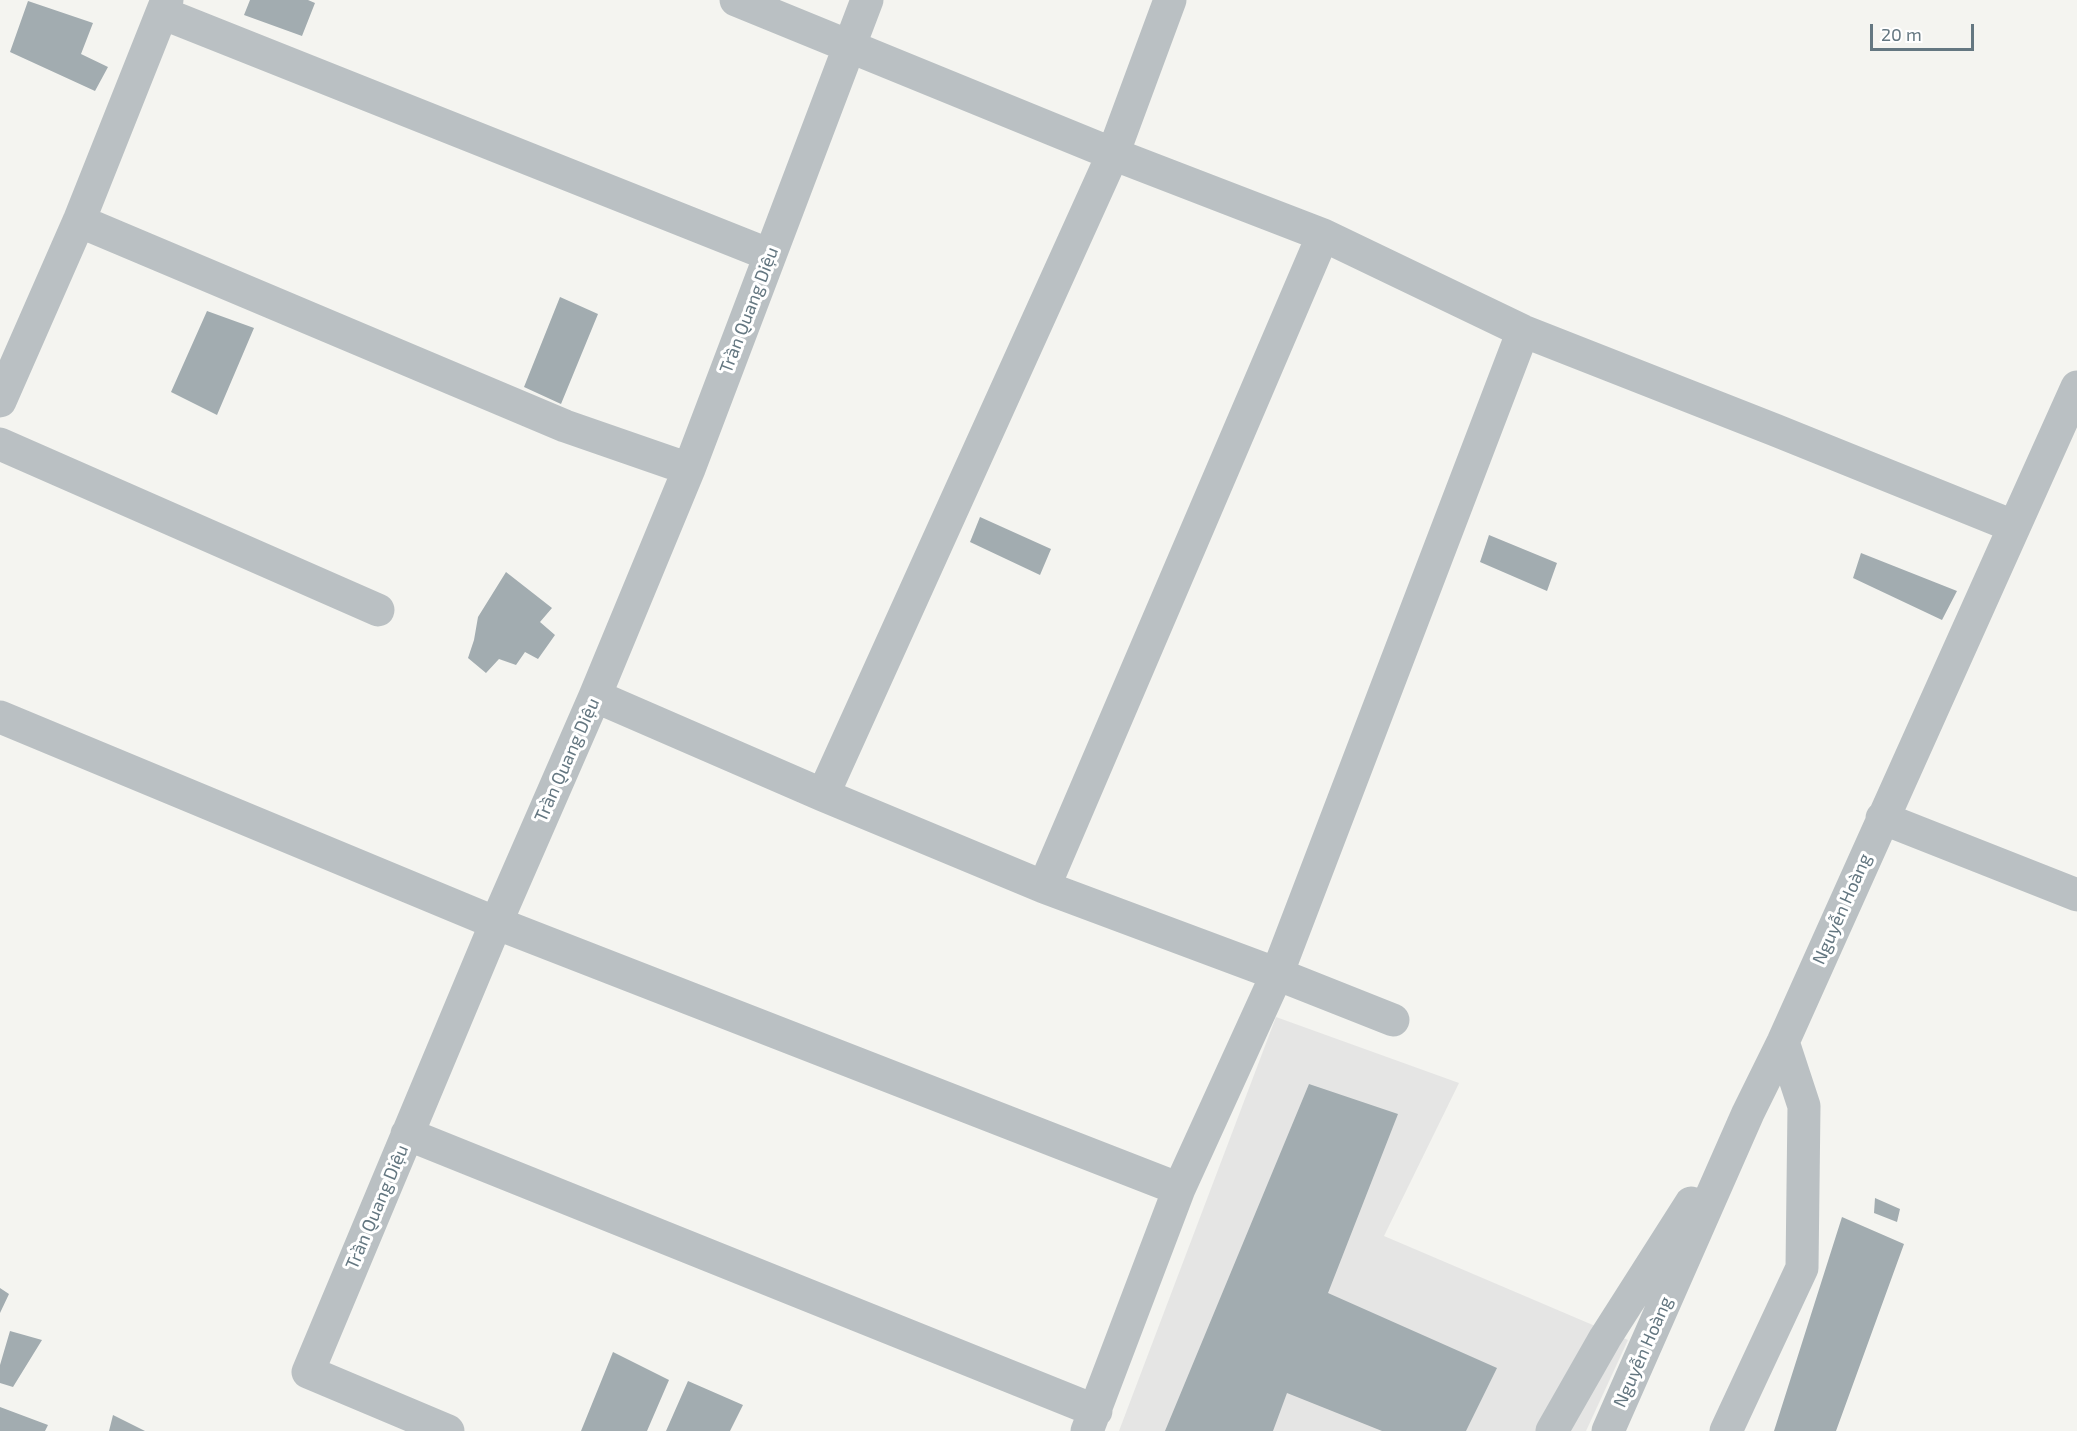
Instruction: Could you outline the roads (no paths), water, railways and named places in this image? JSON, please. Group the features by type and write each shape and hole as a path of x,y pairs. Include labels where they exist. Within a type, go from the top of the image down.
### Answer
{"street":[{"path":"736,0 1113,154 1323,235 1523,331 2013,526"},
{"name":"Trần Quang Diệu","path":"448,1431 308,1372 495,923 595,696 689,468 867,0"},
{"path":"823,795 1113,154 1170,0"},
{"path":"0,401 79,221 164,7 770,255"},
{"path":"79,221 565,426 689,468"},
{"path":"1044,887 1323,235"},
{"path":"407,1134 1092,1421 1179,1189 1277,974 1523,331"},
{"name":"Nguyễn Hoàng","path":"1608,1431 1748,1113 1783,1042 2077,387"},
{"path":"0,444 378,610"},
{"path":"595,696 823,795 1044,887 1393,1020"},
{"path":"0,717 495,923 1179,1189"},
{"path":"1882,818 2077,895"},
{"path":"1726,1431 1802,1268 1804,1106 1783,1042"},
{"path":"1552,1431 1605,1338 1748,1113"}]}
